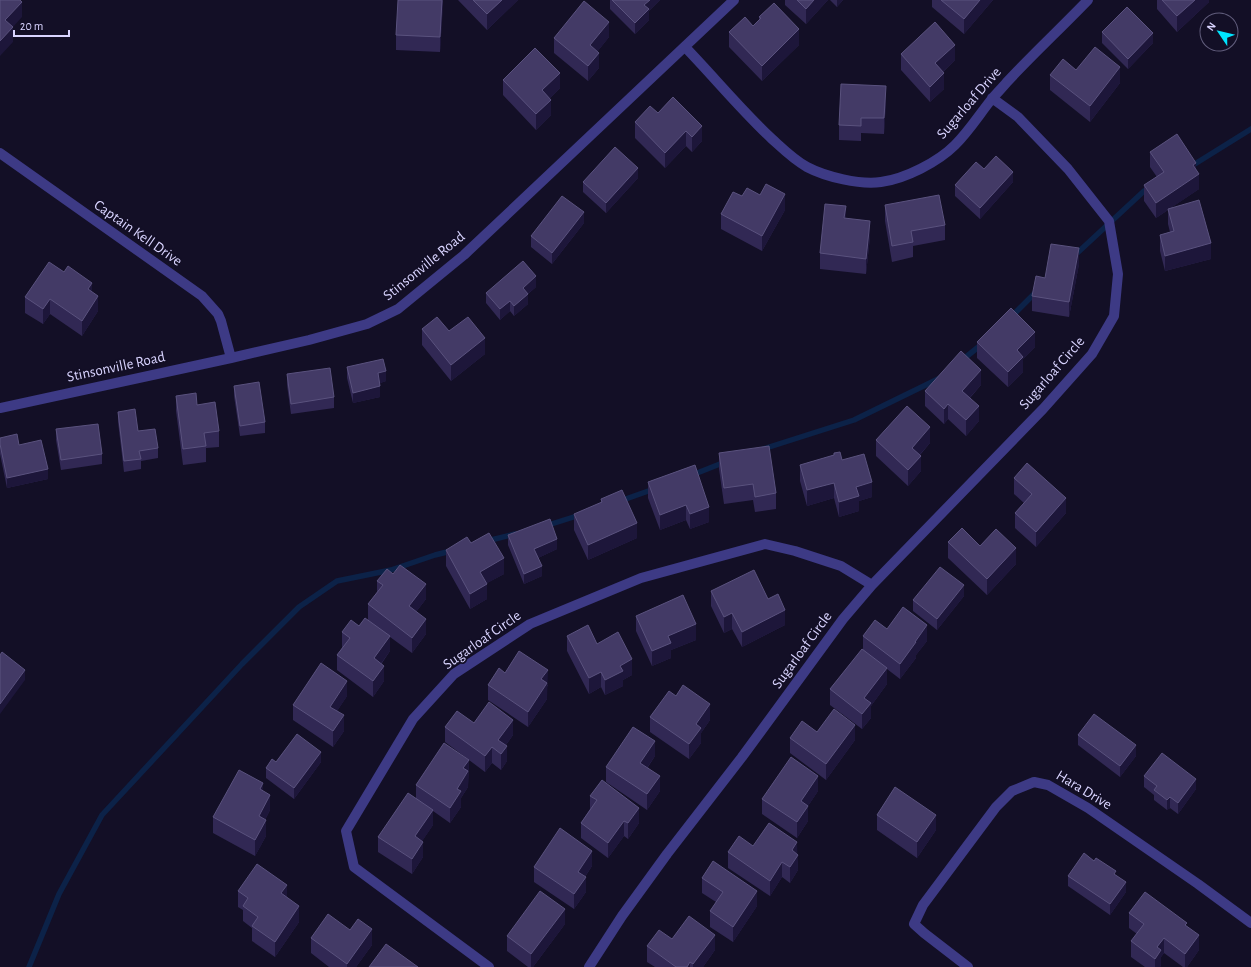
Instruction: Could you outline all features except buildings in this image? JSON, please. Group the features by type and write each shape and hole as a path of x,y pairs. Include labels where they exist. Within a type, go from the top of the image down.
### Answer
{"street":[{"name":"Stinsonville Road","path":"0,408 309,340 367,324 398,309 464,255 734,0"},
{"name":"Sugarloaf Drive","path":"685,46 755,123 788,153 807,167 826,174 861,183 881,182 902,176 930,164 954,146 992,98 1028,59 1088,0"},
{"name":"Sugarloaf Circle","path":"589,967 622,916 742,757 843,619 872,585 1043,409 1092,354 1114,316 1118,274 1108,221 1068,169 1018,117 992,98"},
{"name":"Captain Kell Drive","path":"0,154 202,296 218,314 230,358"},
{"name":"Sugarloaf Circle","path":"489,967 354,867 346,831 413,719 454,674 530,624 585,601 641,578 765,544 795,551 841,566 872,585"},
{"name":"Hara Drive","path":"968,967 914,924 923,905 996,807 1012,791 1034,782 1048,785 1088,808 1198,884 1251,923"}],"waterway":[{"path":"1190,167 1251,129"},
{"path":"1074,256 1144,191 1151,188"},
{"path":"1011,317 1037,291"},
{"path":"961,361 982,344"},
{"path":"763,449 854,420 940,378"},
{"path":"692,475 725,462"},
{"path":"620,501 654,489"},
{"path":"545,526 580,515"},
{"path":"487,541 515,534"},
{"path":"29,967 59,894 102,815 242,664 299,607 337,581 391,570 451,551"}]}
